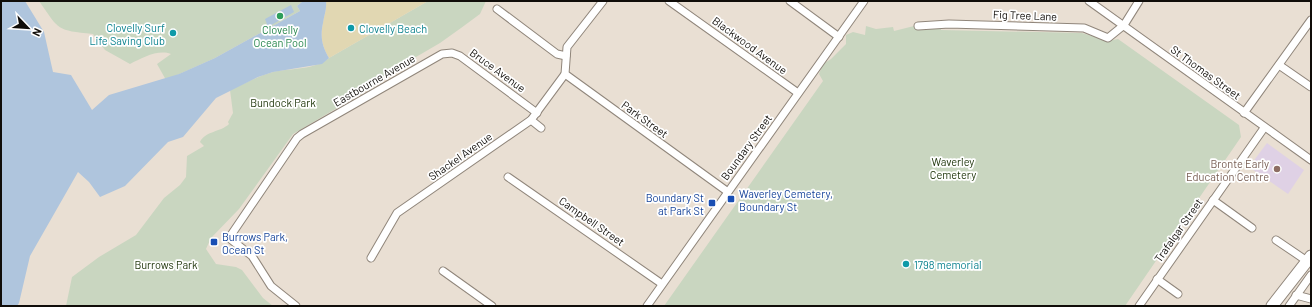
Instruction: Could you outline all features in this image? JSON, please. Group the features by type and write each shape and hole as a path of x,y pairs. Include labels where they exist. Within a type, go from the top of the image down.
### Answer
{"main road":[{"path":"1272,306 1309,259"}],"street":[{"path":"565,74 567,47 603,1"},
{"name":"Blackwood Avenue","path":"669,1 798,93"},
{"path":"790,1 839,36"},
{"name":"Boundary Street","path":"647,306 864,1"},
{"name":"St Thomas Street","path":"1089,1 1264,128 1311,160"},
{"path":"1124,26 1139,1"},
{"path":"496,9 557,54 566,56"},
{"path":"1244,113 1311,20"},
{"name":"Fig Tree Lane","path":"918,26 949,24 1084,28 1108,38 1124,26"},
{"name":"Bruce Avenue","path":"442,54 452,53 460,56 537,113"},
{"name":"Eastbourne Avenue","path":"296,306 271,286 252,256 229,238 297,138 442,54"},
{"path":"1279,65 1311,87"},
{"name":"Shackel Avenue","path":"371,258 398,213 531,120 565,74"},
{"name":"Park Street","path":"565,74 728,192"},
{"path":"531,120 541,128"},
{"name":"Trafalgar Street","path":"1139,306 1264,128"},
{"name":"Campbell Street","path":"508,177 662,284"},
{"path":"1213,200 1252,228"},
{"path":"1276,240 1309,259"},
{"path":"443,271 492,306"},
{"path":"1289,306 1311,275"},
{"path":"1157,279 1178,294"},
{"path":"1296,295 1311,299"}],"shaded area":[{"name":"Bronte Early Education Centre","path":"1267,143 1304,170 1288,194 1249,167"}],"green space":[{"path":"39,1 303,1 297,6 300,11 215,58 166,80 157,64 171,54 155,53 130,64 105,50 93,34 65,30 60,27 51,18"},
{"path":"428,1 486,1 480,14 440,43 380,78 381,82 293,134 239,209 211,238 206,249 216,264 236,267 242,270 263,298 273,306 66,306 72,277 99,257 136,235 164,198 180,185 186,177 187,156 204,146 200,142 202,138 226,127 229,124 228,122 233,113 230,90 273,72 317,65"},
{"name":"Waverley Cemetery","path":"922,24 941,27 941,30 1082,33 1108,41 1118,39 1239,125 1241,137 1125,306 664,306 823,81 819,74 823,64 831,59 846,44 846,35 853,32 865,35 866,26 876,29 893,27 894,31"}],"sand":[{"name":"Clovelly Beach","path":"326,1 428,1 329,58 323,45 322,37"}],"water":[{"path":"1,1 25,1 44,32 53,72 71,75 92,110 109,95 179,74 215,58 300,11 297,6 303,1 326,1 322,37 323,45 329,58 322,64 273,72 258,77 216,98 183,137 168,142 125,186 100,197 89,182 78,172 30,256 19,303 17,306 1,306"},
{"name":"Clovelly Ocean Pool","path":"291,5 294,12 268,27 265,19"}],"place":[{"name":"Clovelly Ocean Pool","path":"280,16"},
{"name":"Clovelly Beach","path":"351,28"},
{"name":"Clovelly Surf Life Saving Club","path":"173,33"},
{"name":"Bronte Early Education Centre","path":"1277,169"},
{"name":"Waverley Cemetery, Boundary St","path":"731,199"},
{"name":"Boundary St at Park St","path":"712,203"},
{"name":"Burrows Park, Ocean St","path":"214,242"},
{"name":"1798 memorial","path":"906,264"}],"park label":[{"name":"Bundock Park","path":"283,102"},
{"name":"Burrows Park","path":"166,264"}]}
